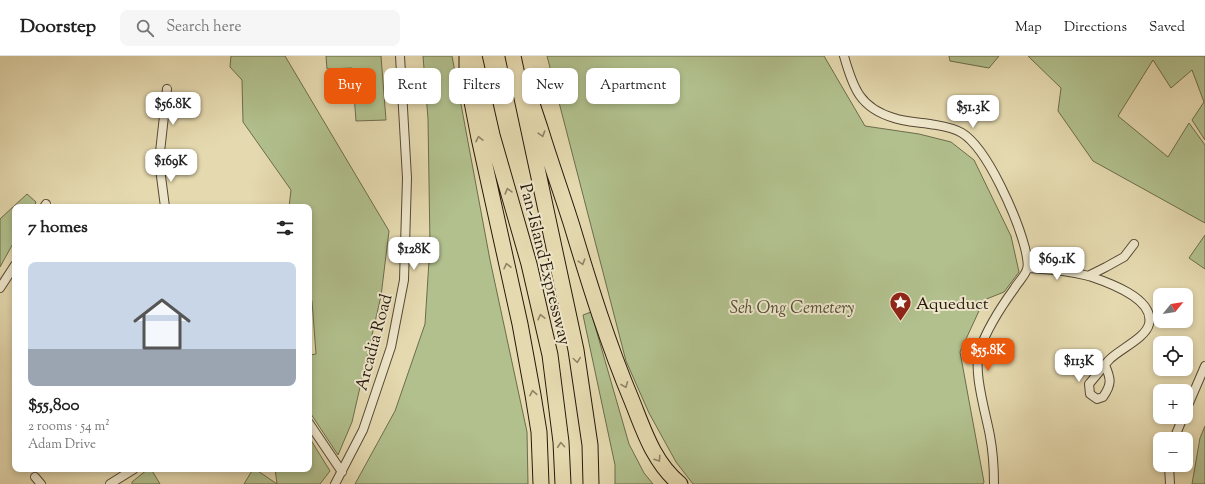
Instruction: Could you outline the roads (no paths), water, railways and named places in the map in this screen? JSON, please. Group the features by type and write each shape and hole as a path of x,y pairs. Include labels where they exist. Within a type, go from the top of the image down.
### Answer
{"highway":[{"path":"467,56 467,76 479,138 520,324 533,395 539,432 541,484"},
{"name":"Pan-Island Expressway","path":"474,56 492,135 529,264 550,355 561,442 563,484"},
{"name":"Pan-Island Expressway","path":"512,56 576,350 590,445 591,484"},
{"path":"519,87 533,107 571,224 591,292 645,436 662,465 677,483"}],"street":[{"name":"Arcadia Road","path":"335,484 363,430 391,346 404,280 407,178 400,56"},
{"path":"844,56 858,92 866,104 873,110 894,118 948,127 962,133 974,143 982,153 999,183 1016,222 1025,248 1028,268 1007,299 992,326 979,350 977,362 990,437 994,467 994,484"},
{"path":"165,204 159,162 167,89"},
{"path":"1088,276 1124,257 1134,244"},
{"path":"1028,268 1088,276 1118,287 1140,300 1146,306 1149,315 1149,324 1132,343 1110,359 1105,365"},
{"path":"0,288 12,270"},
{"path":"1193,394 1205,366"},
{"path":"312,427 342,472"},
{"path":"110,484 129,472"},
{"path":"1169,472 1170,484"},
{"path":"35,477 41,484"}],"place":[{"name":"Aqueduct","path":"900,322"}],"park label":[{"name":"Seh Ong Cemetery","path":"792,307"}]}
